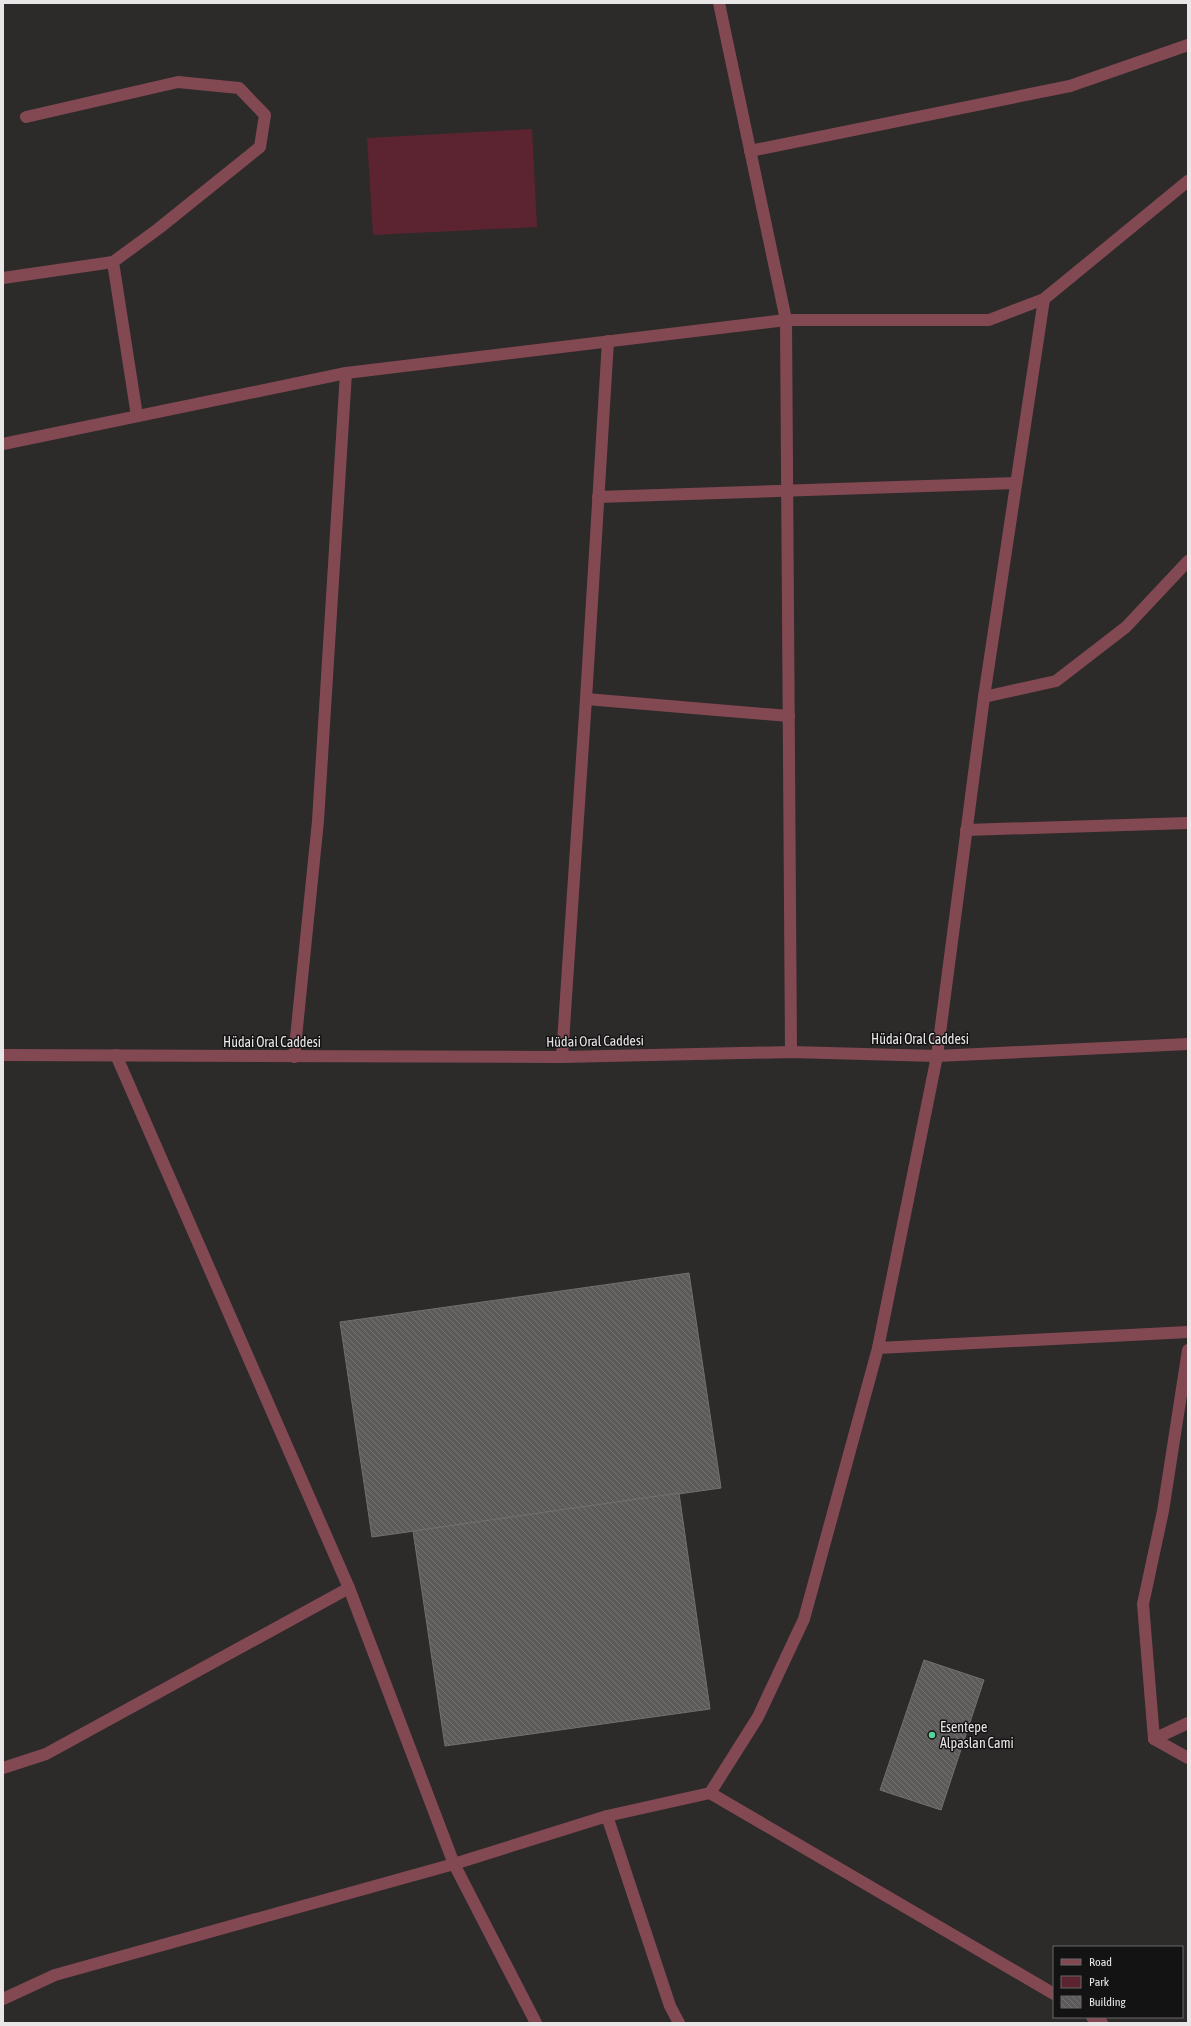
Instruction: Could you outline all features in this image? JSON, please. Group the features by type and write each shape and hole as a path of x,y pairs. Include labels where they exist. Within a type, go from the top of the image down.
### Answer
{"street":[{"path":"719,3 786,320 791,1052"},
{"path":"750,152 1070,86 1188,45"},
{"path":"3,278 113,262 158,229 260,147 265,115 239,88 178,82 26,117"},
{"path":"3,444 346,373 786,320 989,320 1044,299 1188,181"},
{"path":"113,262 137,416"},
{"path":"710,1793 758,1717 804,1619 878,1348 937,1056 984,697 1044,299"},
{"path":"562,1057 608,341"},
{"path":"294,1057 318,821 346,373"},
{"path":"598,497 1016,483"},
{"path":"984,697 1056,681 1126,627 1188,561"},
{"path":"586,699 789,716"},
{"path":"966,830 1188,823"},
{"name":"Hüdai Oral Caddesi","path":"3,1055 562,1057 791,1052 937,1056 1188,1044"},
{"path":"116,1055 349,1588 454,1864 536,2023"},
{"path":"878,1348 1188,1332"},
{"path":"1154,1739 1143,1604 1163,1511 1188,1350"},
{"path":"3,1768 46,1754 349,1588"},
{"path":"1154,1739 1188,1723"},
{"path":"1154,1739 1188,1758"},
{"path":"3,1999 56,1974 454,1864 607,1816 710,1793 1053,1993"},
{"path":"607,1816 670,2006 679,2023"}],"green space":[{"path":"532,129 537,227 373,235 367,138"}],"building":[{"path":"689,1273 721,1488 372,1537 340,1322"},
{"path":"679,1493 710,1709 445,1746 413,1531"},
{"name":"Esentepe Alpaslan Cami","path":"924,1660 984,1680 941,1810 880,1790"}],"place":[{"name":"Esentepe Alpaslan Cami","path":"932,1735"}]}
